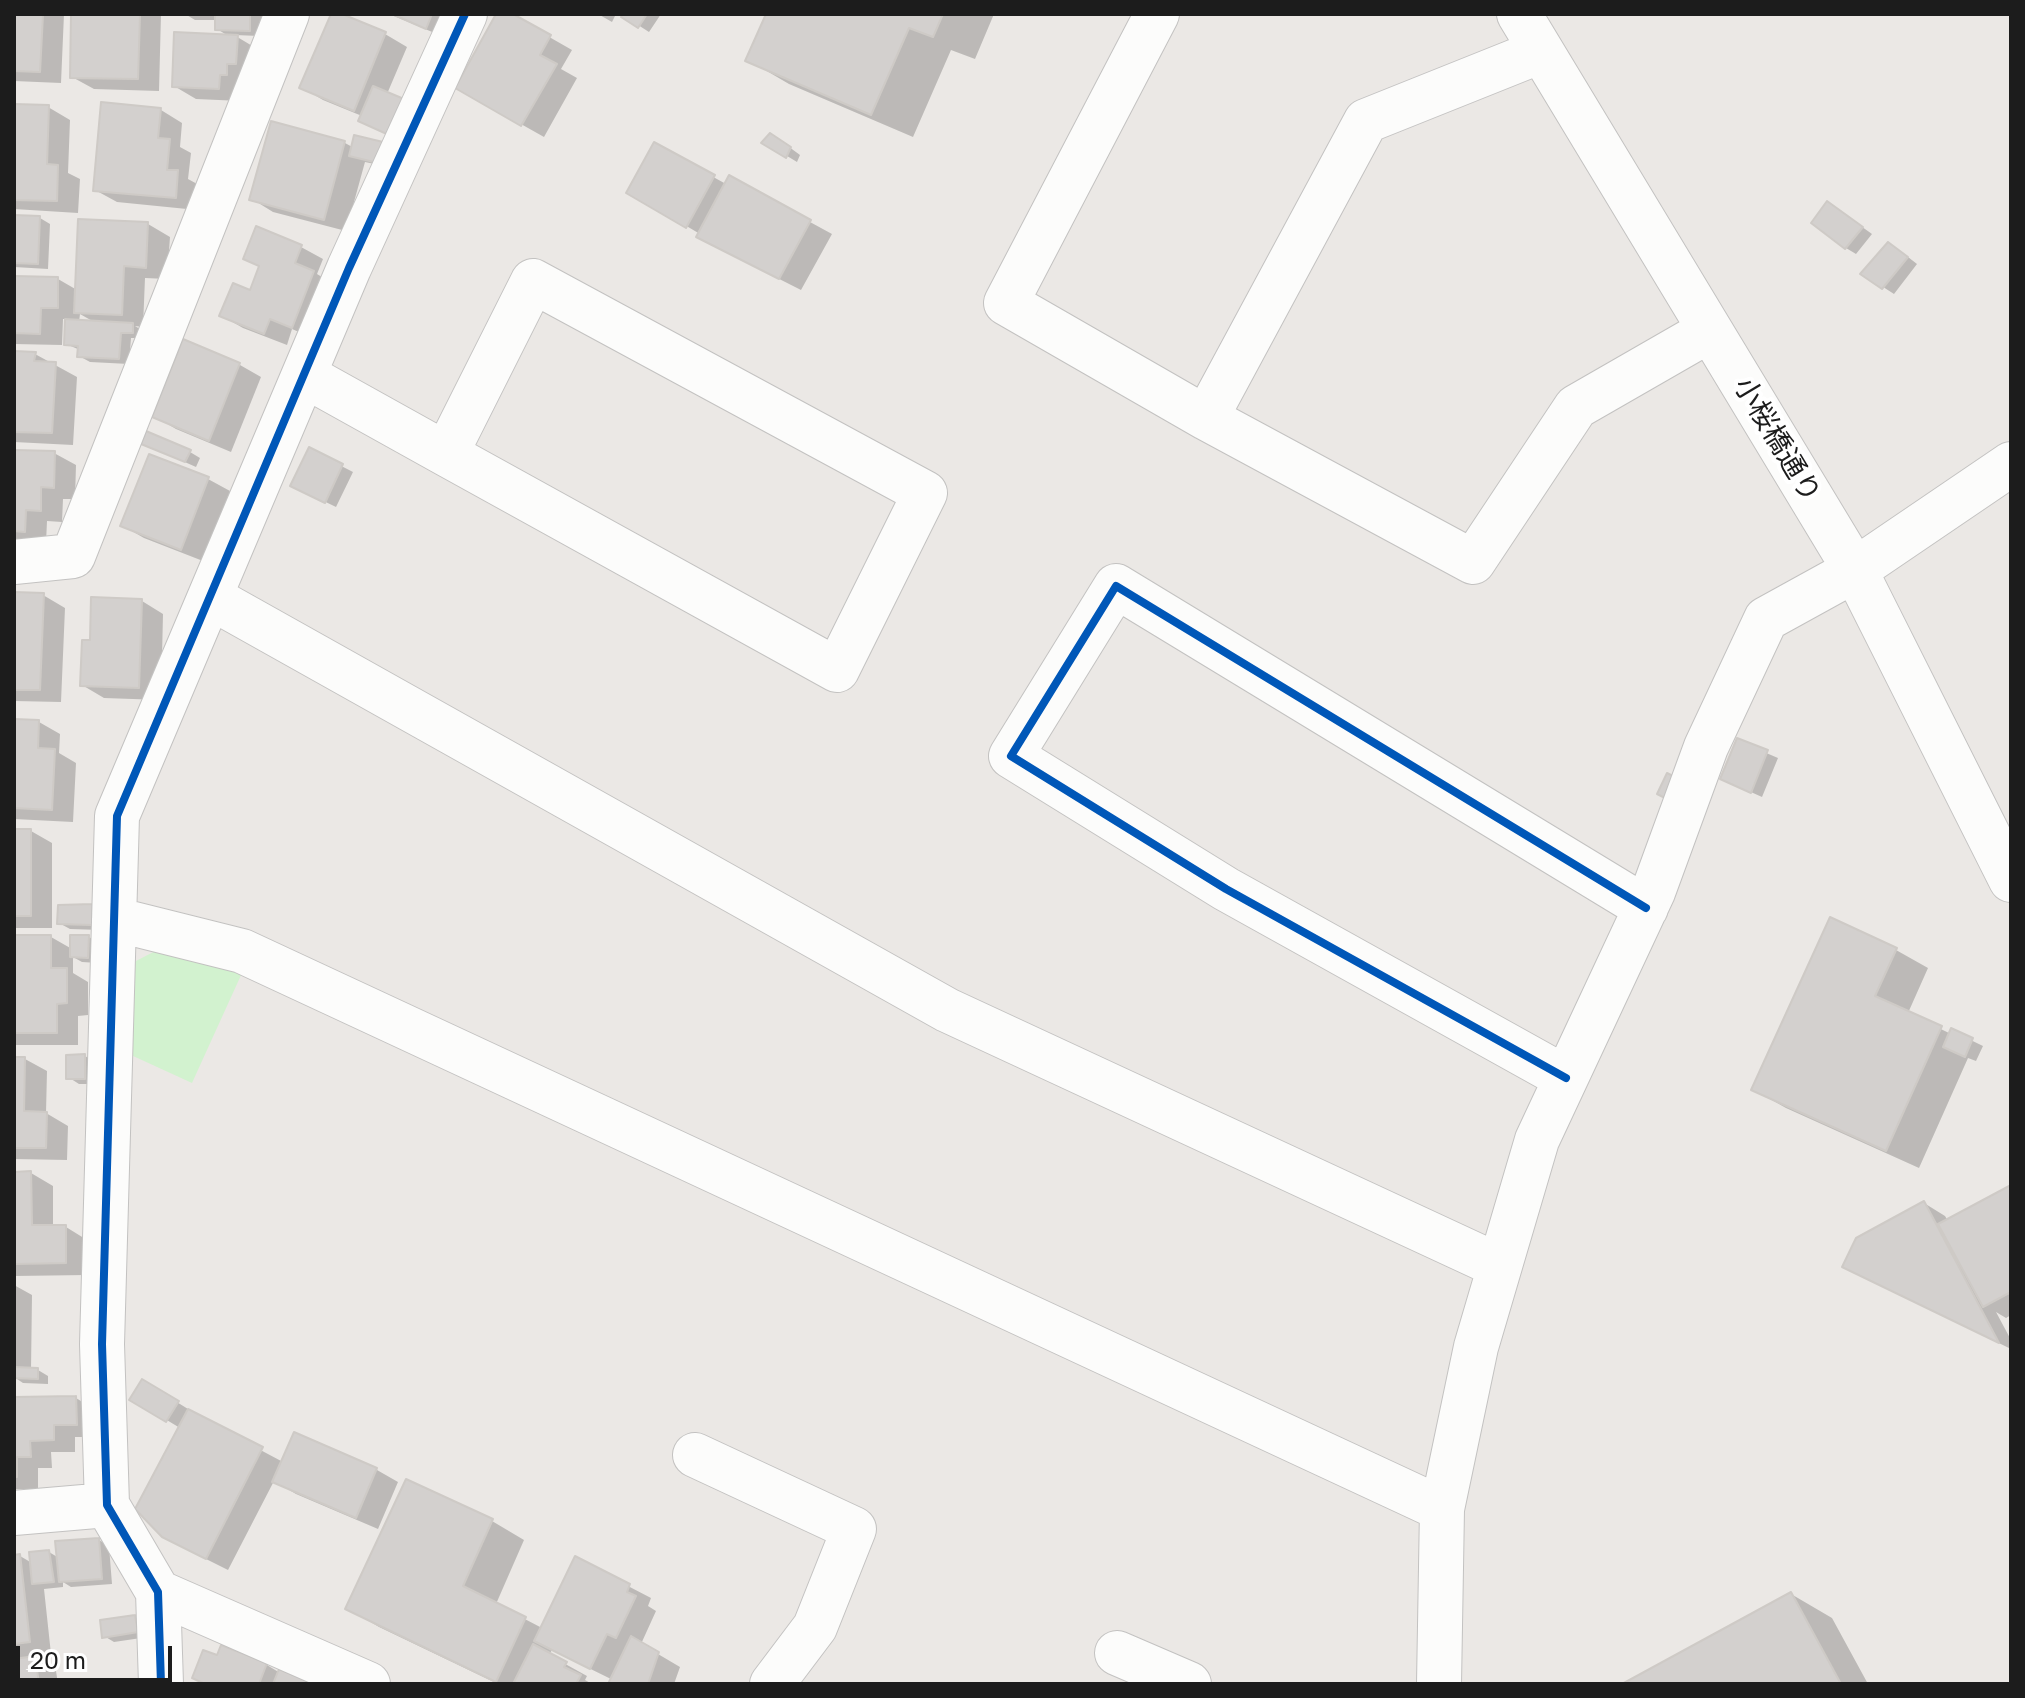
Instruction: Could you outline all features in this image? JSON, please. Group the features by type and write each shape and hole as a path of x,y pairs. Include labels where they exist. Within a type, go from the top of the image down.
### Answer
{"street":[{"path":"14,562 73,556 287,14"},
{"path":"161,1684 158,1592 107,1505 102,1344 117,816 349,268 465,14"},
{"path":"1157,14 1006,303 1206,418 1473,562 1576,407 1710,330"},
{"name":"小桜橋通り","path":"1519,14 1855,570 2011,880"},
{"path":"1206,418 1366,121 1541,51"},
{"path":"304,375 446,454 837,670 925,493 533,281 446,454"},
{"path":"1439,1684 1442,1509 1476,1347 1537,1140 1646,908 1706,747 1766,619 1855,570 2011,464"},
{"path":"1566,1078 1226,889 1011,756 1116,586 1646,908"},
{"path":"210,597 947,1010 1499,1266"},
{"path":"114,919 242,951 1442,1509"},
{"path":"695,1455 854,1529 815,1627 772,1684"},
{"path":"14,1513 107,1505"},
{"path":"158,1592 368,1684"},
{"path":"1117,1653 1189,1684"}],"green space":[{"path":"165,946 247,962 192,1083 120,1050 134,962"}],"building":[{"path":"14,14 43,14 40,72 14,71"},
{"path":"71,14 140,14 138,79 70,78"},
{"path":"215,14 250,14 250,31 215,30"},
{"path":"331,14 342,14 386,32 354,111 299,88"},
{"path":"392,14 432,14 426,29"},
{"path":"496,14 513,14 551,35 540,55 557,64 521,126 455,88"},
{"path":"623,14 647,14 638,28 621,17"},
{"path":"766,14 943,14 933,37 909,28 871,115 745,61"},
{"path":"174,32 238,35 236,64 227,64 227,75 220,75 219,89 172,87"},
{"path":"373,86 404,99 389,135 358,121"},
{"path":"101,102 161,108 158,138 170,139 167,170 178,170 176,198 93,191"},
{"path":"14,104 49,105 47,164 58,165 57,201 14,200"},
{"path":"271,121 345,141 324,220 249,200"},
{"path":"770,133 791,147 786,158 761,143"},
{"path":"354,135 383,142 378,163 349,156"},
{"path":"654,142 715,175 686,228 626,193"},
{"path":"729,175 811,220 779,279 696,237"},
{"path":"1827,201 1863,227 1845,249 1811,223"},
{"path":"14,215 40,216 38,264 14,263"},
{"path":"78,219 148,222 146,268 124,266 122,315 74,313"},
{"path":"256,226 302,245 295,263 314,271 292,328 270,319 264,334 219,316 233,283 250,290 259,266 243,259"},
{"path":"1888,242 1908,257 1882,289 1860,274"},
{"path":"14,276 58,277 58,308 41,308 40,334 14,333"},
{"path":"65,319 133,323 133,333 121,333 119,359 77,357 78,346 64,345"},
{"path":"183,339 240,363 209,441 152,417"},
{"path":"14,351 36,352 34,361 56,362 52,433 14,432"},
{"path":"146,431 191,450 185,462 141,444"},
{"path":"309,447 343,464 325,503 290,486"},
{"path":"14,450 55,451 54,488 41,487 41,511 26,510 25,532 14,531"},
{"path":"149,454 209,477 181,550 120,526"},
{"path":"14,592 44,593 40,690 14,690"},
{"path":"91,597 142,599 139,688 80,686 82,640 90,640"},
{"path":"14,719 39,720 38,748 55,749 52,810 14,808"},
{"path":"1737,738 1768,750 1751,793 1720,779"},
{"path":"1667,773 1677,778 1667,799 1657,794"},
{"path":"14,829 31,829 31,916 14,916"},
{"path":"93,904 92,925 57,924 58,905"},
{"path":"1830,917 1897,948 1875,996 1942,1026 1886,1151 1751,1090"},
{"path":"14,935 51,935 51,968 67,968 67,1003 57,1004 57,1033 14,1033"},
{"path":"70,935 89,935 88,958 70,957"},
{"path":"1951,1028 1973,1038 1965,1057 1943,1047"},
{"path":"85,1054 85,1079 66,1079 66,1055"},
{"path":"14,1057 25,1057 24,1111 47,1112 46,1148 14,1148"},
{"path":"31,1171 32,1225 66,1225 66,1263 14,1264 14,1172"},
{"path":"2011,1185 2011,1292 1983,1307 1938,1224"},
{"path":"1924,1201 1999,1343 1842,1267 1856,1238"},
{"path":"14,1367 38,1368 38,1379 14,1378"},
{"path":"142,1379 179,1401 166,1422 129,1400"},
{"path":"76,1396 77,1425 54,1425 54,1440 30,1441 31,1457 17,1457 17,1477 14,1477 14,1397"},
{"path":"188,1409 263,1447 206,1559 162,1537 135,1509"},
{"path":"294,1432 377,1468 356,1518 272,1482"},
{"path":"406,1479 493,1519 463,1586 526,1617 496,1682 345,1609"},
{"path":"99,1538 102,1579 59,1582 55,1541"},
{"path":"49,1550 54,1582 32,1584 29,1552"},
{"path":"20,1554 30,1642 14,1644 14,1555"},
{"path":"575,1556 630,1584 627,1592 636,1596 616,1638 607,1634 590,1669 534,1641"},
{"path":"1791,1592 1841,1684 1622,1684"},
{"path":"135,1615 138,1632 102,1638 100,1620"},
{"path":"631,1636 659,1652 648,1684 608,1684"},
{"path":"533,1644 567,1662 564,1667 581,1675 576,1684 513,1684"},
{"path":"221,1645 267,1663 259,1684 205,1684 192,1678 203,1650 217,1655"},
{"path":"35,1656 39,1684 14,1684 14,1659"},
{"path":"279,1669 308,1681 307,1684 273,1684"}],"cycle path":[{"path":"161,1684 158,1592 107,1505 102,1344 117,816 349,268 465,14"},
{"path":"1566,1078 1226,889 1011,756 1116,586 1646,908"}]}
